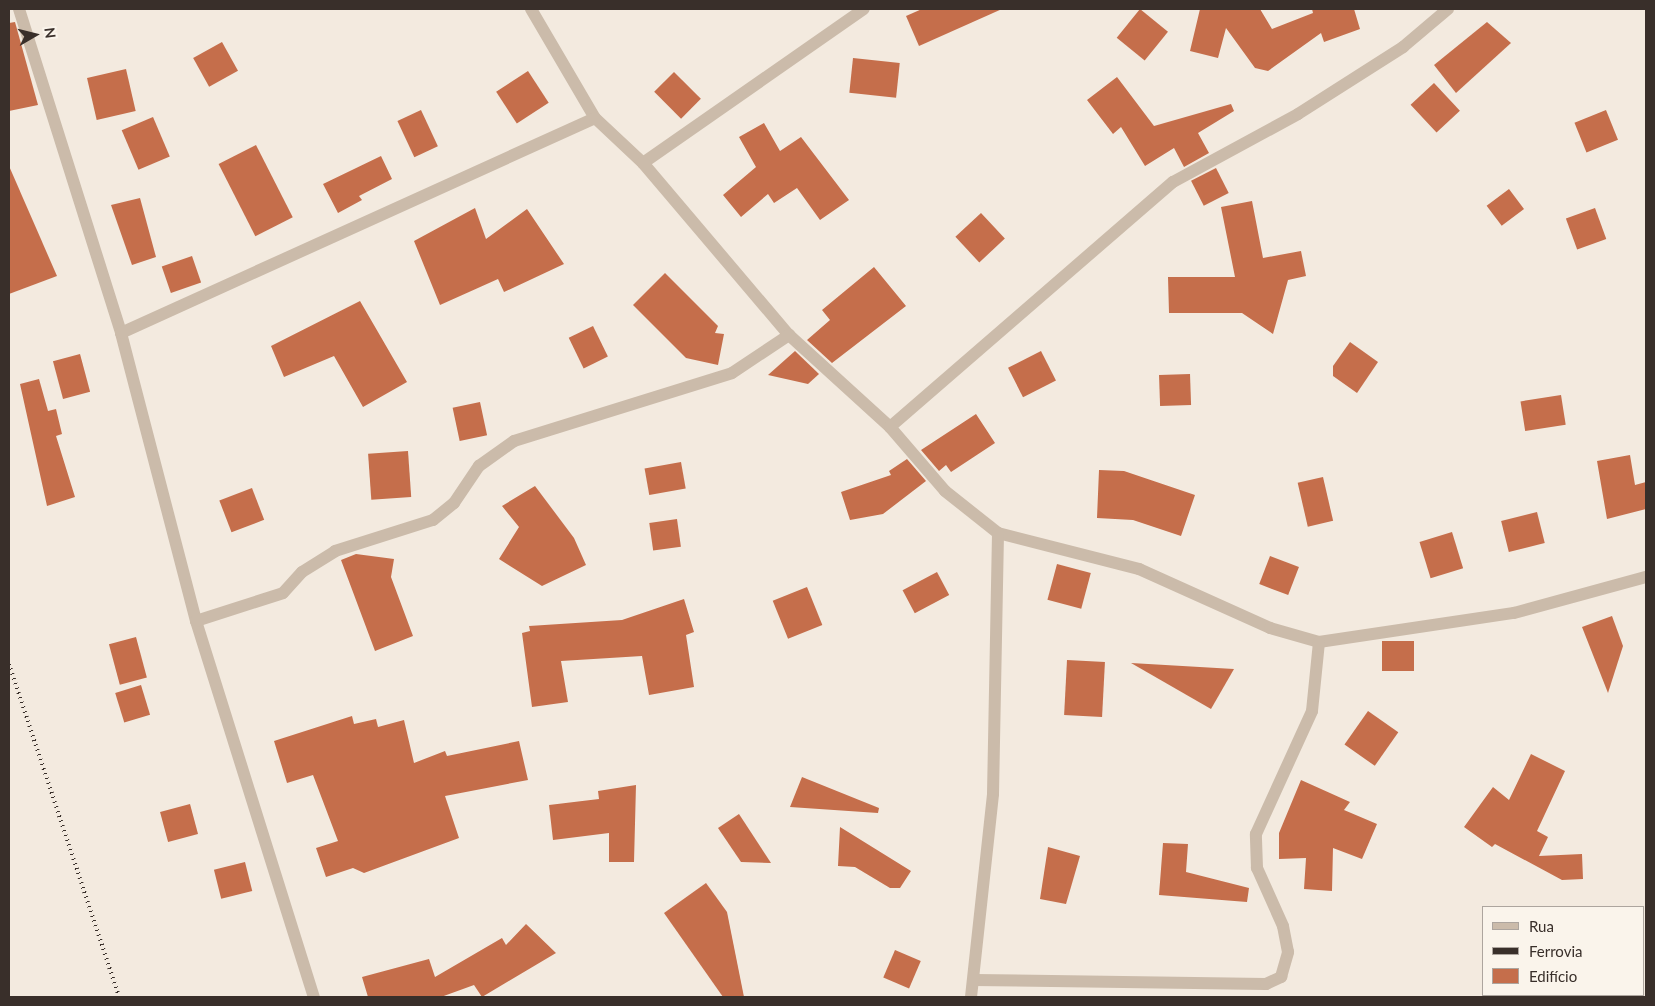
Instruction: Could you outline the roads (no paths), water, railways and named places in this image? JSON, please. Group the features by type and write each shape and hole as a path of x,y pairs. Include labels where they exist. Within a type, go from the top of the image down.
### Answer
{"street":[{"path":"19,9 122,333 196,621 314,997"},
{"path":"531,9 595,118 643,163 789,335 890,427 945,491 998,533 1139,569 1270,628 1319,642 1514,613 1646,577"},
{"path":"643,163 864,9"},
{"path":"890,427 1173,182 1298,114 1403,47 1448,9"},
{"path":"122,333 595,118"},
{"path":"196,621 283,593 302,572 334,550 433,520 454,503 479,466 514,441 732,373 789,335"},
{"path":"971,997 993,794 998,533"},
{"path":"974,980 1266,984 1281,977 1288,952 1283,926 1257,868 1256,834 1312,711 1319,642"}],"railway":[{"path":"9,664 119,997"}]}
